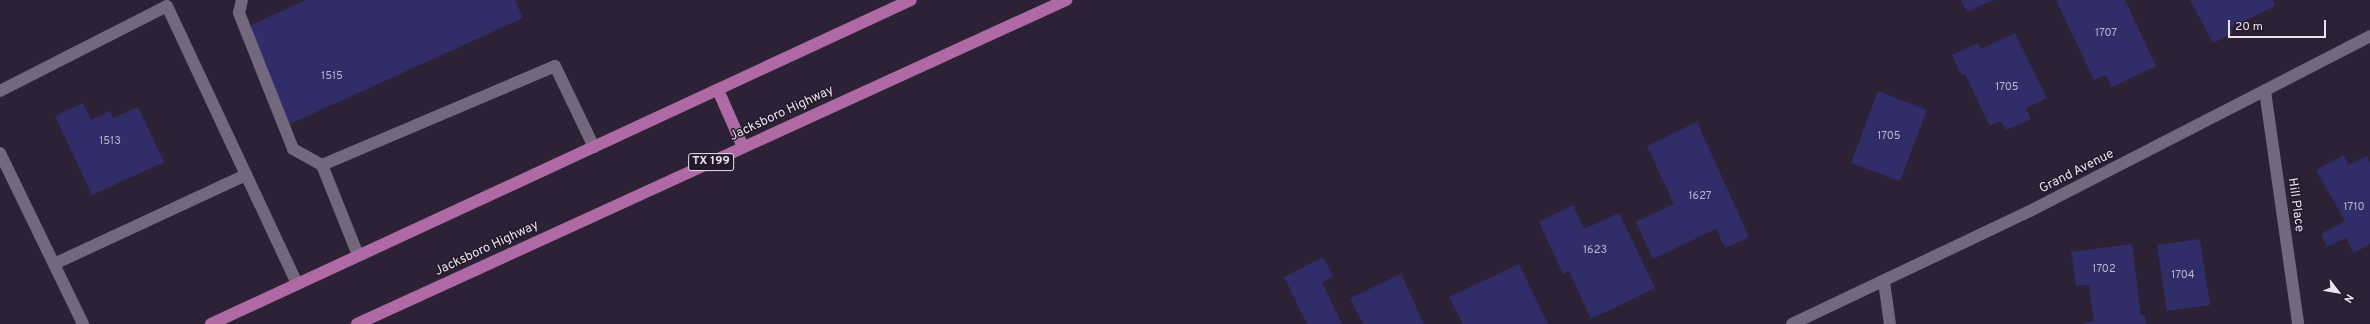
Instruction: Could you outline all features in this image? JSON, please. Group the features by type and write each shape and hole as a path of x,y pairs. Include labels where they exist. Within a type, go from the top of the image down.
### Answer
{"main road":[{"path":"211,324 911,0"},
{"name":"Jacksboro Highway","path":"357,324 1066,0"},
{"path":"718,90 743,148"}],"street":[{"path":"242,0 239,13 294,150 322,165 358,256"},
{"path":"0,91 167,6 297,284"},
{"name":"Grand Avenue","path":"1792,324 1884,282 2030,211 2370,36"},
{"path":"322,165 555,66 594,147"},
{"name":"Hill Place","path":"2265,91 2298,324"},
{"path":"0,153 83,324"},
{"path":"54,264 246,175"},
{"path":"1884,282 1890,324"}],"building":[{"path":"306,0 515,0 523,18 290,124 245,28"},
{"path":"1961,0 1993,0 1967,12"},
{"path":"2056,0 2125,0 2156,66 2112,87 2106,75 2094,80"},
{"path":"2190,0 2272,0 2275,6 2230,28 2233,33 2213,43"},
{"path":"2015,33 2047,98 2026,108 2031,119 2006,130 2001,121 1990,126 1965,74 1962,76 1952,55 1978,43 1981,49"},
{"path":"1878,91 1927,110 1900,181 1851,163"},
{"path":"83,103 91,120 110,111 113,118 138,107 164,162 92,195 55,116"},
{"path":"1697,122 1749,237 1725,248 1716,229 1653,259 1636,222 1674,204 1647,146"},
{"path":"2344,155 2349,165 2367,156 2370,163 2370,244 2354,253 2346,238 2327,247 2321,234 2345,221 2316,170"},
{"path":"1573,205 1584,229 1619,213 1655,288 1591,319 1569,271 1563,274 1539,222"},
{"path":"2200,239 2210,305 2167,311 2157,245"},
{"path":"2132,244 2141,315 2145,315 2146,324 2081,324 2094,321 2089,285 2076,286 2071,252"},
{"path":"1323,257 1333,276 1322,282 1342,324 1307,324 1284,277"},
{"path":"1519,264 1548,324 1463,324 1449,297"},
{"path":"1401,274 1424,324 1363,324 1350,298"}]}
